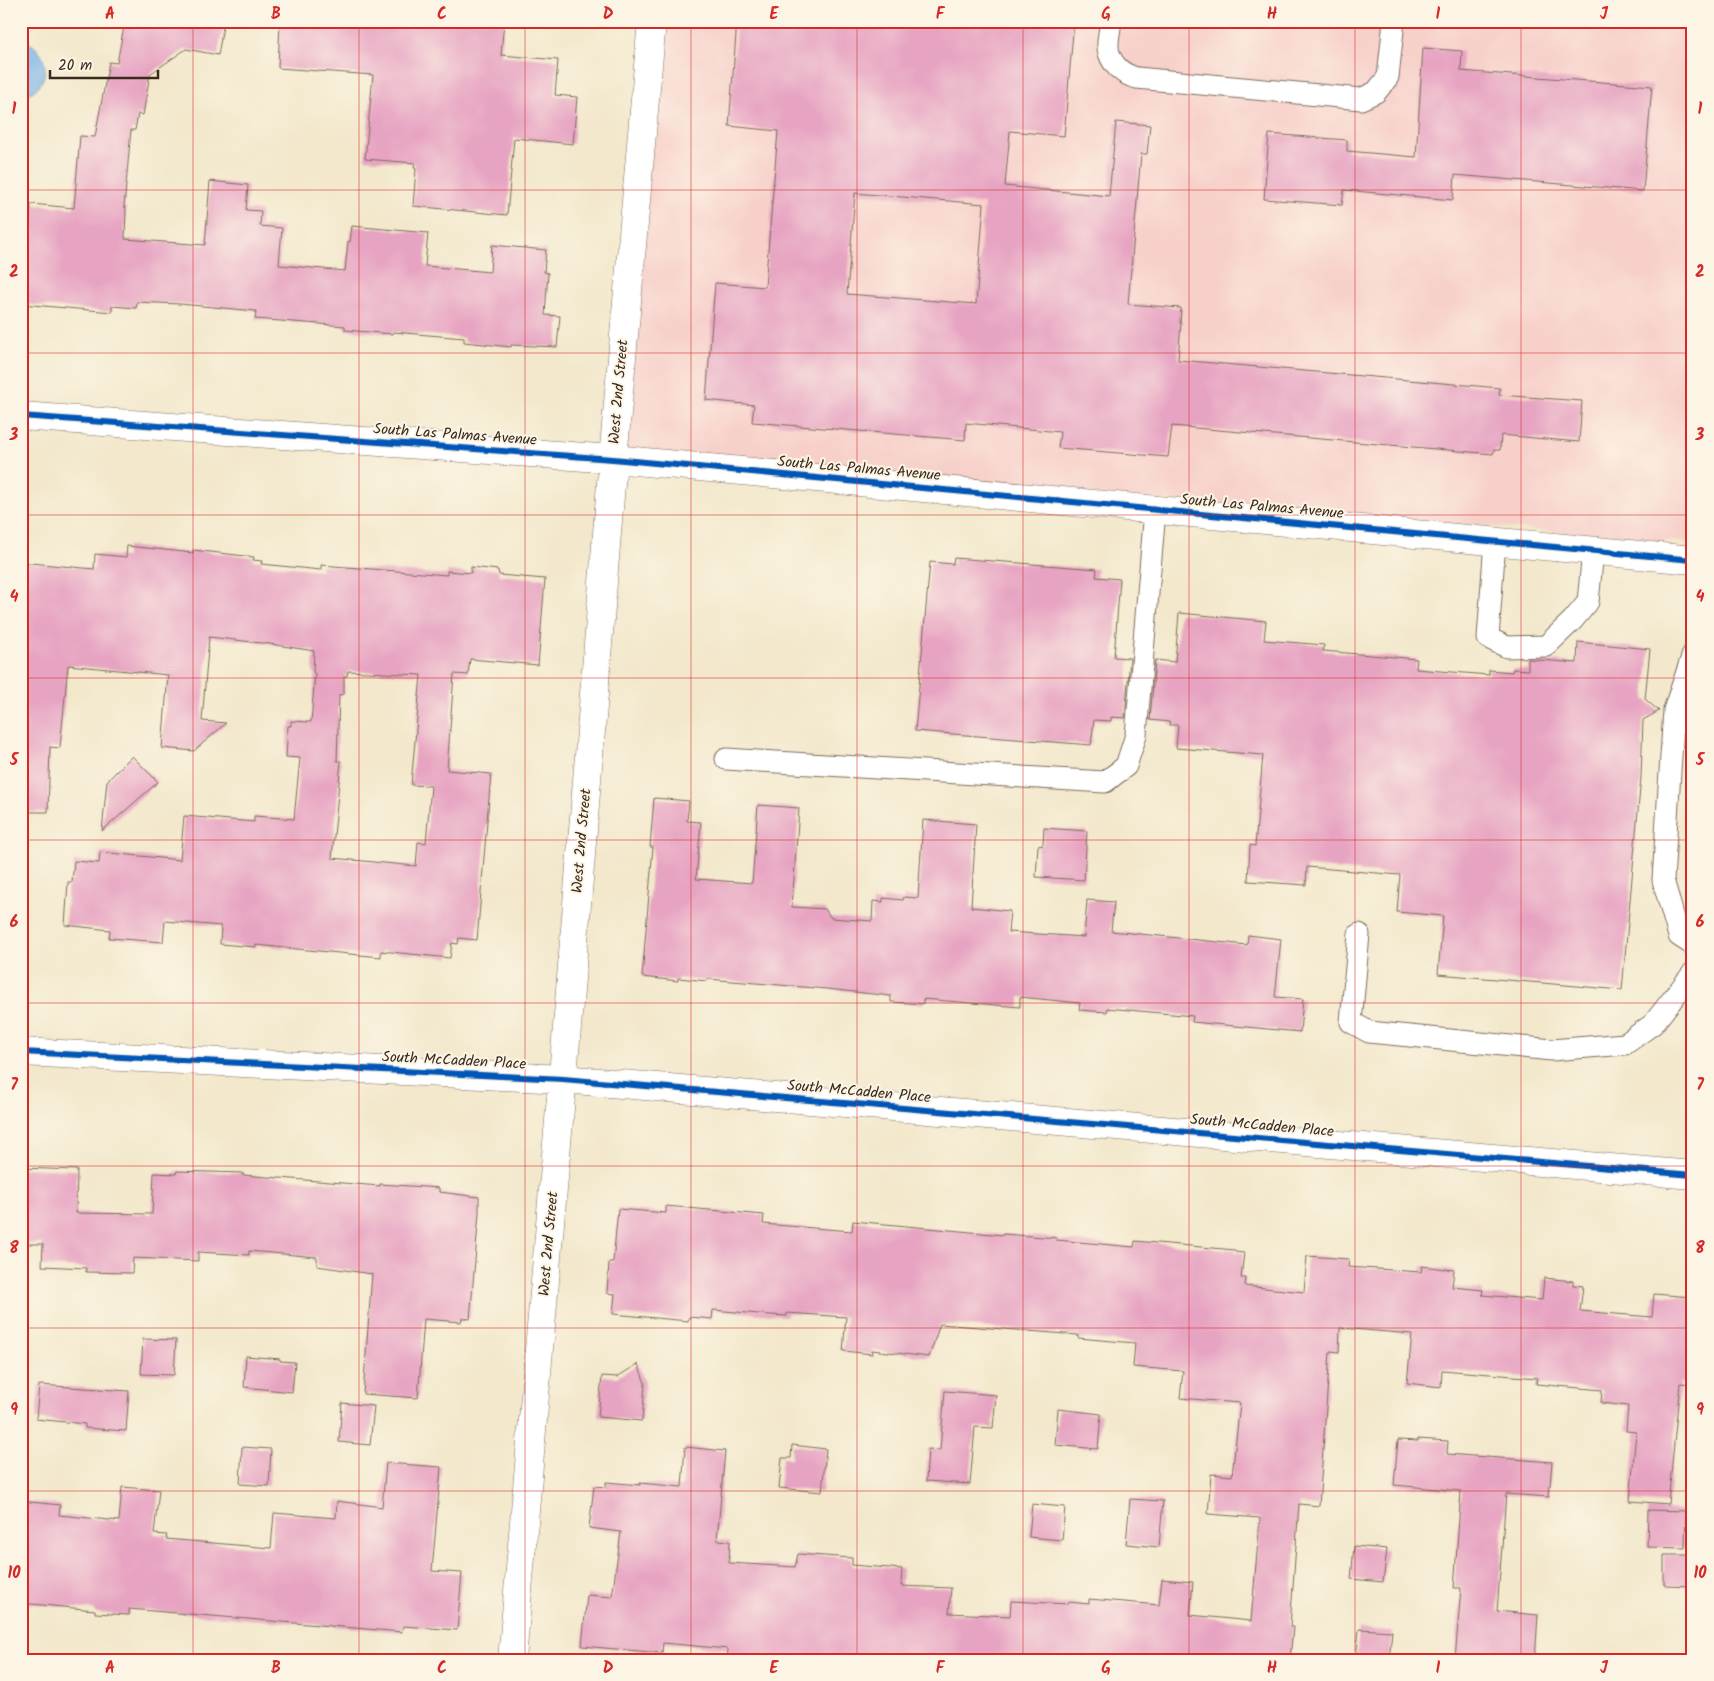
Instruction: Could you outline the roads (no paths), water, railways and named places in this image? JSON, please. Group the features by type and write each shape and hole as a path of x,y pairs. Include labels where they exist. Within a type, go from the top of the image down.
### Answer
{"street":[{"name":"West 2nd Street","path":"512,1660 563,1079 613,459 652,21"},
{"name":"South Las Palmas Avenue","path":"21,416 613,459 1693,560"},
{"name":"South McCadden Place","path":"21,1052 563,1079 1693,1175"}],"lane":[{"path":"1111,21 1108,52 1117,68 1128,76 1360,99 1376,92 1388,77 1394,21"},
{"path":"726,759 1106,782 1126,766 1136,735 1155,510"},
{"path":"1495,541 1488,638 1507,647 1546,646 1574,620 1588,602 1593,550"},
{"path":"1693,654 1674,710 1663,880 1679,936 1693,945"},
{"path":"1359,934 1351,1022 1369,1032 1552,1050 1625,1044 1652,1024 1693,973"}],"water":[{"path":"21,39 39,51 45,68 44,77 39,85 32,92 21,97"}]}
